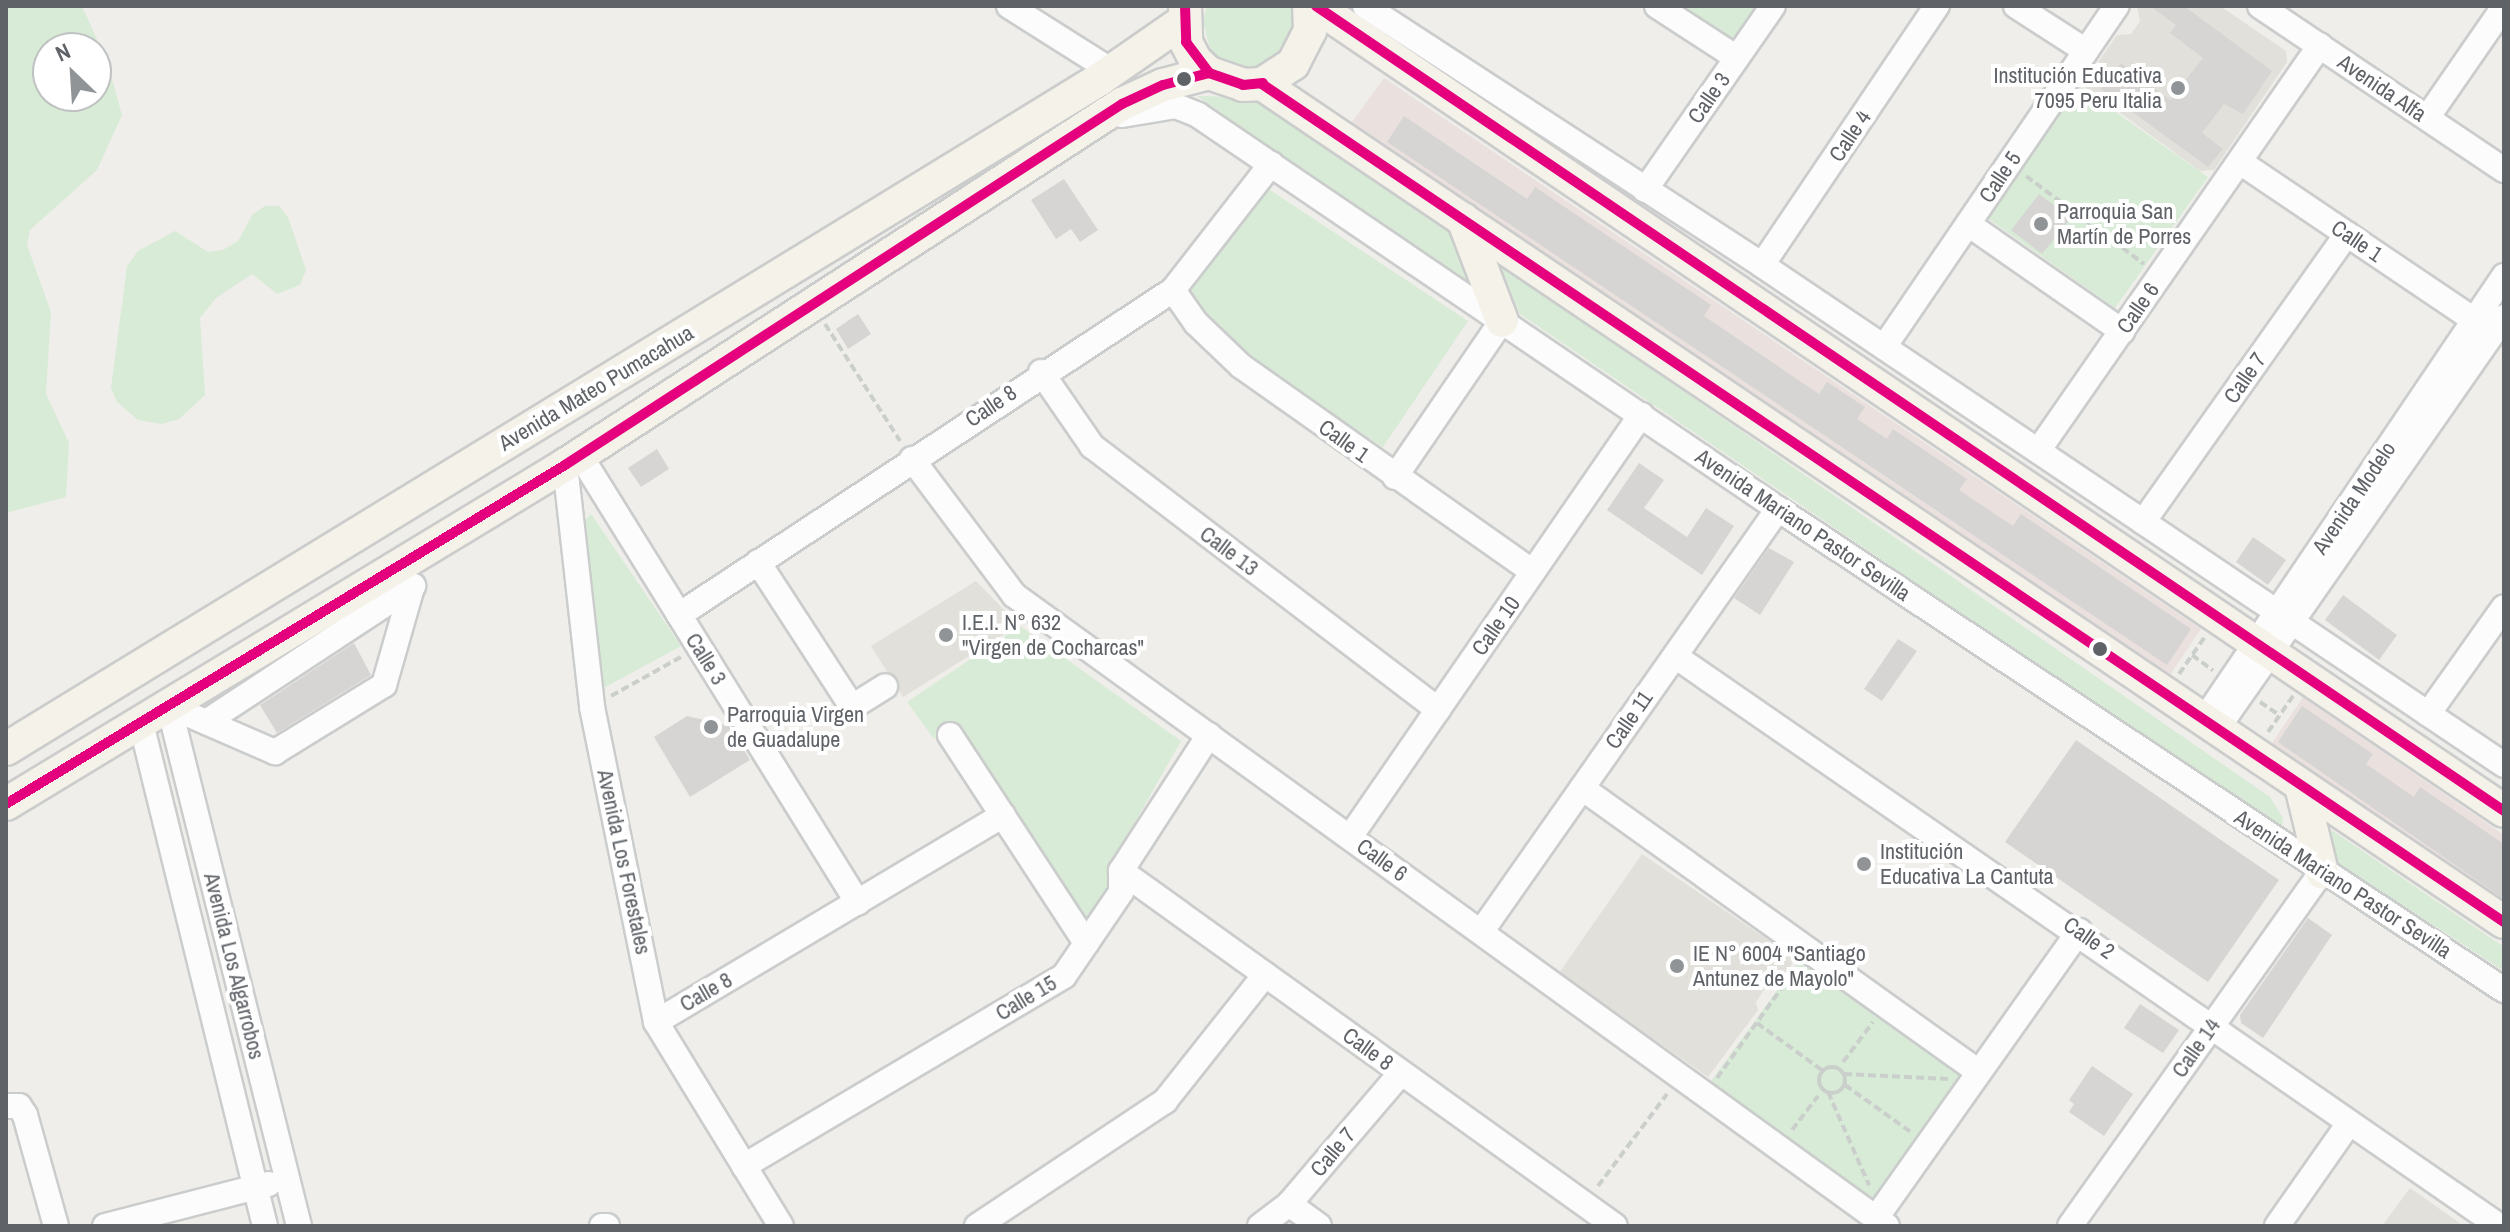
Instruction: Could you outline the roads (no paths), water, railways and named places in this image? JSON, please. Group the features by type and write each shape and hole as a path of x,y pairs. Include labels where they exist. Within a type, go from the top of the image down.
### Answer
{"main road":[{"path":"1184,14 1186,42 1209,73 1225,82 1262,84 1279,76 1304,49 1309,6"},
{"path":"1316,6 2504,811"},
{"name":"Avenida Mateo Pumacahua","path":"6,749 1112,71 1184,14"},
{"name":"Avenida Mateo Pumacahua","path":"6,804 572,460 1092,123 1141,94 1209,73"},
{"path":"1262,84 2504,922"},
{"path":"1463,219 1502,321"},
{"path":"2301,786 2322,872"}],"street":[{"path":"1009,6 1112,71"},
{"path":"1365,6 1762,265 2504,765"},
{"path":"1657,6 1737,58"},
{"name":"Calle 3","path":"1645,190 1773,6"},
{"name":"Calle 4","path":"1762,265 1937,6"},
{"path":"2016,6 2086,51"},
{"name":"Calle 5","path":"1884,347 2117,6"},
{"name":"Avenida Alfa","path":"2260,6 2504,170"},
{"path":"2427,118 2504,7"},
{"name":"Calle 6","path":"2038,451 2320,46"},
{"name":"Avenida Mariano Pastor Sevilla","path":"1092,123 1176,106 1271,164 1778,509 2504,990"},
{"name":"Calle 1","path":"2240,162 2474,320"},
{"name":"Calle 8","path":"679,615 1041,372 1173,290 1271,164"},
{"path":"1968,224 2122,331"},
{"name":"Calle 7","path":"2143,522 2347,234"},
{"name":"Avenida Modelo","path":"2211,724 2284,617 2504,276"},
{"name":"Calle 1","path":"1173,290 1219,347 1395,477 1533,572"},
{"path":"1395,477 1502,321"},
{"name":"Avenida Modelo","path":"2284,617 2503,322"},
{"name":"Calle 13","path":"1041,372 1092,446 1438,710"},
{"name":"Calle 10","path":"1350,837 1641,415"},
{"name":"Calle 6","path":"912,459 1014,595 1882,1222"},
{"name":"Calle 3","path":"572,460 679,615 858,903"},
{"name":"Avenida Los Forestales","path":"572,460 592,707 656,1022 781,1226"},
{"name":"Calle 11","path":"1481,932 1778,509"},
{"path":"169,706 275,752 384,685 427,548"},
{"path":"758,562 852,707 885,686"},
{"path":"206,722 411,591"},
{"path":"2428,714 2504,607"},
{"name":"Calle 2","path":"1675,656 2079,931 2499,1226"},
{"name":"Avenida Los Algarrobos","path":"169,706 299,1226"},
{"name":"Avenida Los Algarrobos","path":"141,723 265,1226"},
{"path":"950,735 1086,943"},
{"name":"Calle 15","path":"744,1166 1064,976 1121,892 1121,871 1209,735"},
{"path":"1582,788 1969,1076"},
{"name":"Calle 8","path":"656,1022 1003,815"},
{"name":"Calle 8","path":"1121,871 1615,1226"},
{"name":"Calle 14","path":"2070,1226 2322,872"},
{"path":"1882,1222 1969,1076 2079,931"},
{"path":"977,1226 1165,1101 1265,975"},
{"name":"Calle 7","path":"1260,1226 1289,1204 1401,1073"},
{"path":"6,1106 19,1106 25,1115 56,1226"},
{"path":"2277,1226 2349,1123"},
{"path":"105,1226 287,1180"},
{"path":"1289,1204 1319,1226"}],"place":[{"name":"Institución Educativa 7095 Peru Italia","path":"2178,88"},
{"name":"Parroquia San Martín de Porres","path":"2041,224"},
{"name":"I.E.I. N° 632 \"Virgen de Cocharcas\"","path":"946,635"},
{"name":"Parroquia Virgen de Guadalupe","path":"711,727"},
{"name":"Institución Educativa La Cantuta","path":"1864,864"},
{"name":"IE N° 6004 \"Santiago Antunez de Mayolo\"","path":"1677,966"}]}
